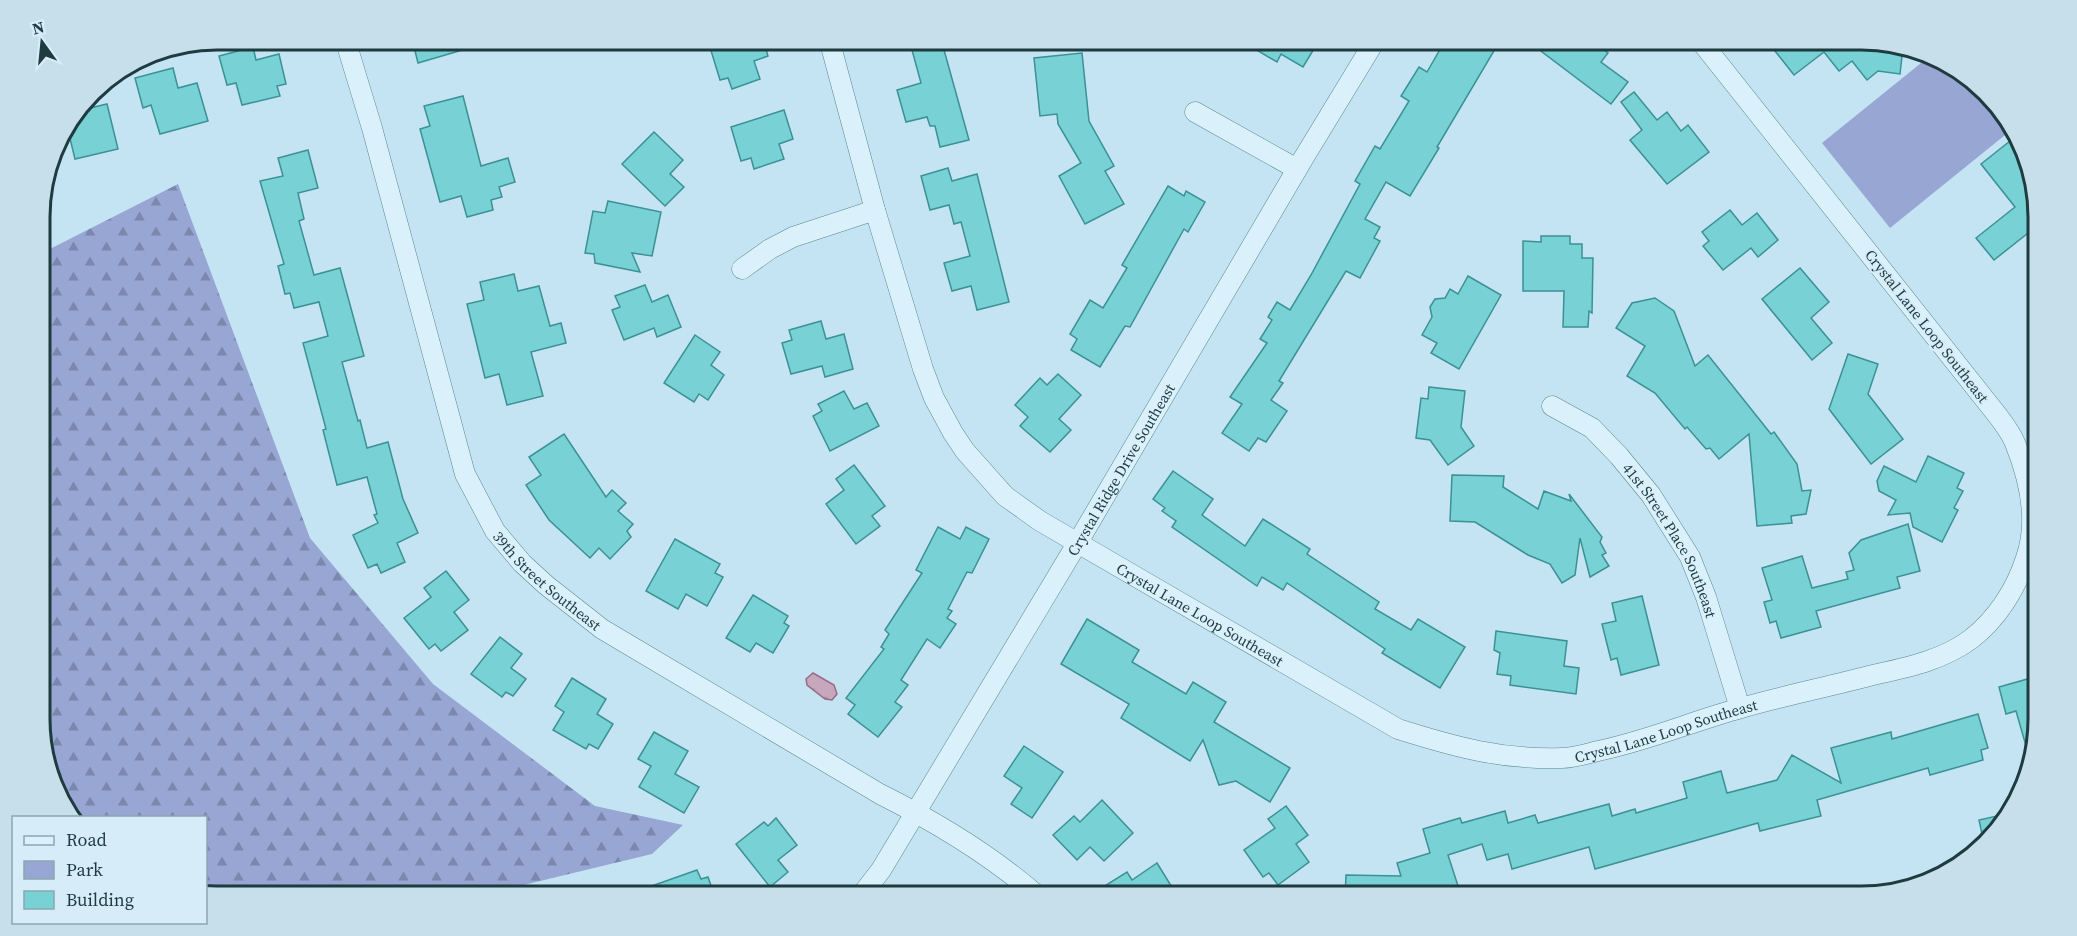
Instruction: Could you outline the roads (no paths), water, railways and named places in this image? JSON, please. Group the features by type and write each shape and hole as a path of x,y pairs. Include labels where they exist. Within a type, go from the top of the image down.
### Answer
{"street":[{"name":"39th Street Southeast","path":"348,50 372,128 465,474 495,531 522,563 546,585 602,629 870,788 916,811 1017,877 1027,886"},
{"name":"Crystal Lane Loop Southeast","path":"832,50 875,210 923,369 934,398 965,451 1005,496 1041,521 1398,729 1461,748 1529,758 1566,758 1628,745 1740,708 1916,665 1947,652 1971,639 1991,620 2008,599 2028,561"},
{"name":"Crystal Ridge Drive Southeast","path":"869,886 881,870 1078,542 1369,50"},
{"name":"Crystal Lane Loop Southeast","path":"1708,50 1998,416 2015,441 2028,485"},
{"path":"1195,112 1297,169"},
{"path":"742,269 770,249 793,237 875,210"},
{"name":"41st Street Place Southeast","path":"1552,406 1592,428 1619,456 1651,495 1690,557 1706,597 1740,708"}],"water":[{"path":"813,673 834,685 837,694 832,700 825,699 807,685 806,679"}]}
